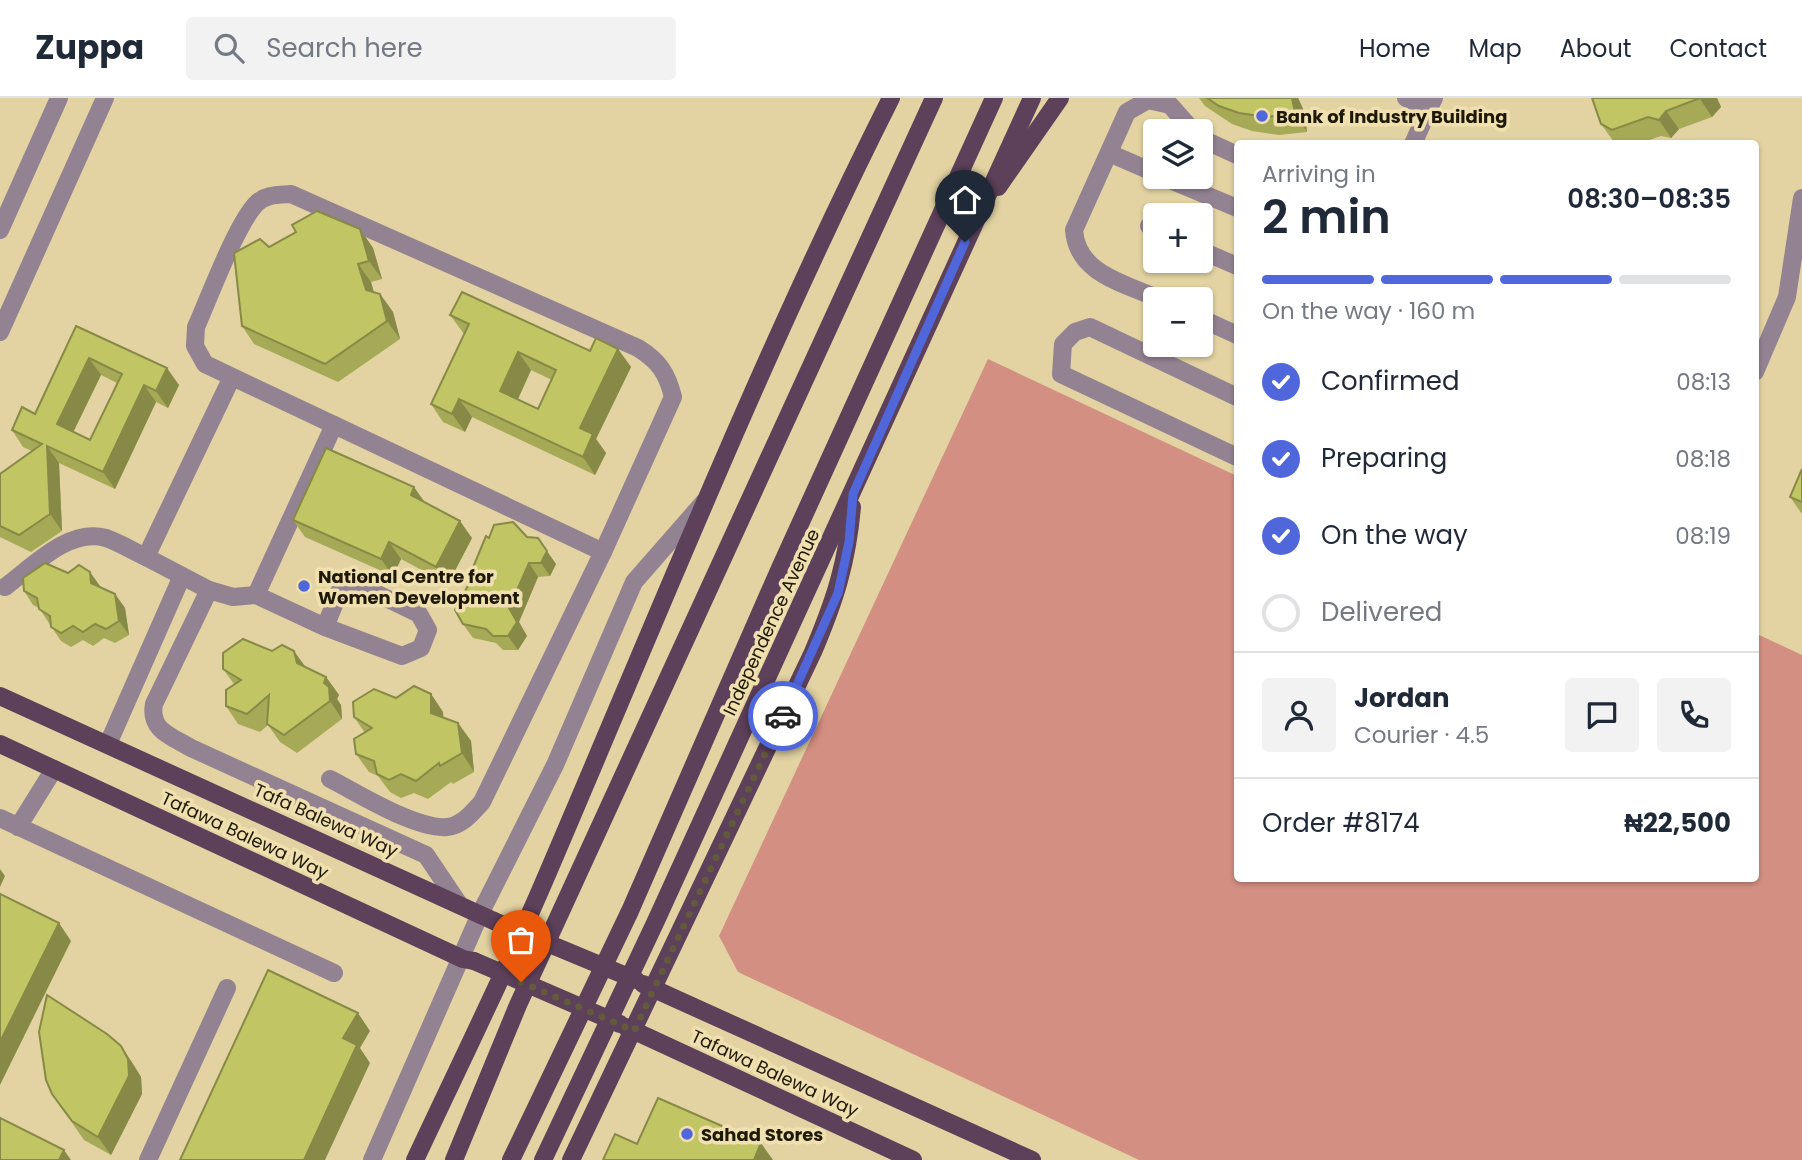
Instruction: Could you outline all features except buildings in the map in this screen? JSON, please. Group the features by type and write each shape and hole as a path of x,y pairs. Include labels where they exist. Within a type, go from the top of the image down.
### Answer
{"main road":[{"path":"415,1160 542,888 704,502 891,98"},
{"path":"454,1160 518,1005 934,98"},
{"name":"Independence Avenue","path":"511,1160 630,911 780,568 994,98"},
{"name":"Independence Avenue","path":"542,1160 853,494 1032,98"},
{"path":"979,212 1013,168 1060,98"},
{"path":"571,1160 627,1027 654,989 813,652 838,593 849,542 853,494"},
{"name":"Tafa Balewa Way","path":"0,695 487,917 636,980 1032,1160"},
{"name":"Tafawa Balewa Way","path":"0,744 469,960"},
{"path":"469,960 627,1027"},
{"name":"Tafawa Balewa Way","path":"627,1027 914,1160"}],"street":[{"path":"0,230 59,98"},
{"path":"0,331 104,98"},
{"path":"1406,98 1431,103 1415,140"},
{"path":"1143,292 1091,268 1075,243 1074,230 1127,112 1148,100 1170,105 1182,119"},
{"path":"1213,144 1234,154"},
{"path":"1109,153 1143,168"},
{"path":"1192,189 1234,207"},
{"path":"330,779 422,824 447,827 467,819 482,802 603,552 673,397 668,376 655,359 638,348 291,194 271,195 256,203 245,220 196,327 195,346 205,364 231,379 603,552"},
{"path":"1759,363 1787,297 1802,198"},
{"path":"1213,256 1234,265"},
{"path":"1213,324 1234,334"},
{"path":"1234,396 1090,327 1075,332 1063,344 1061,374 1234,456"},
{"path":"146,557 231,379"},
{"path":"256,595 334,425"},
{"path":"372,1160 469,960 634,582 704,502"},
{"path":"5,587 68,541 81,537 106,538 209,590 233,597 256,595 325,627 402,656 421,648 428,630 419,614 355,583 341,588 325,627"},
{"path":"107,744 182,576"},
{"path":"209,590 154,704 151,718 157,727 191,748 426,855 459,904"},
{"path":"18,827 54,769"},
{"path":"0,818 334,973"},
{"path":"148,1160 227,988"}],"shaded area":[{"path":"988,359 1234,475 1234,882 1759,882 1759,635 1802,655 1802,1160 1139,1160 738,972 719,936"}],"way so far":[{"path":"521,982 634,1031 783,716"}],"place":[{"name":"Bank of Industry Building","path":"1262,116"},
{"name":"National Centre for Women Development","path":"304,586"},
{"name":"Sahad Stores","path":"687,1134"}],"route":[{"path":"783,716 838,593 849,542 853,494 965,242"}]}
